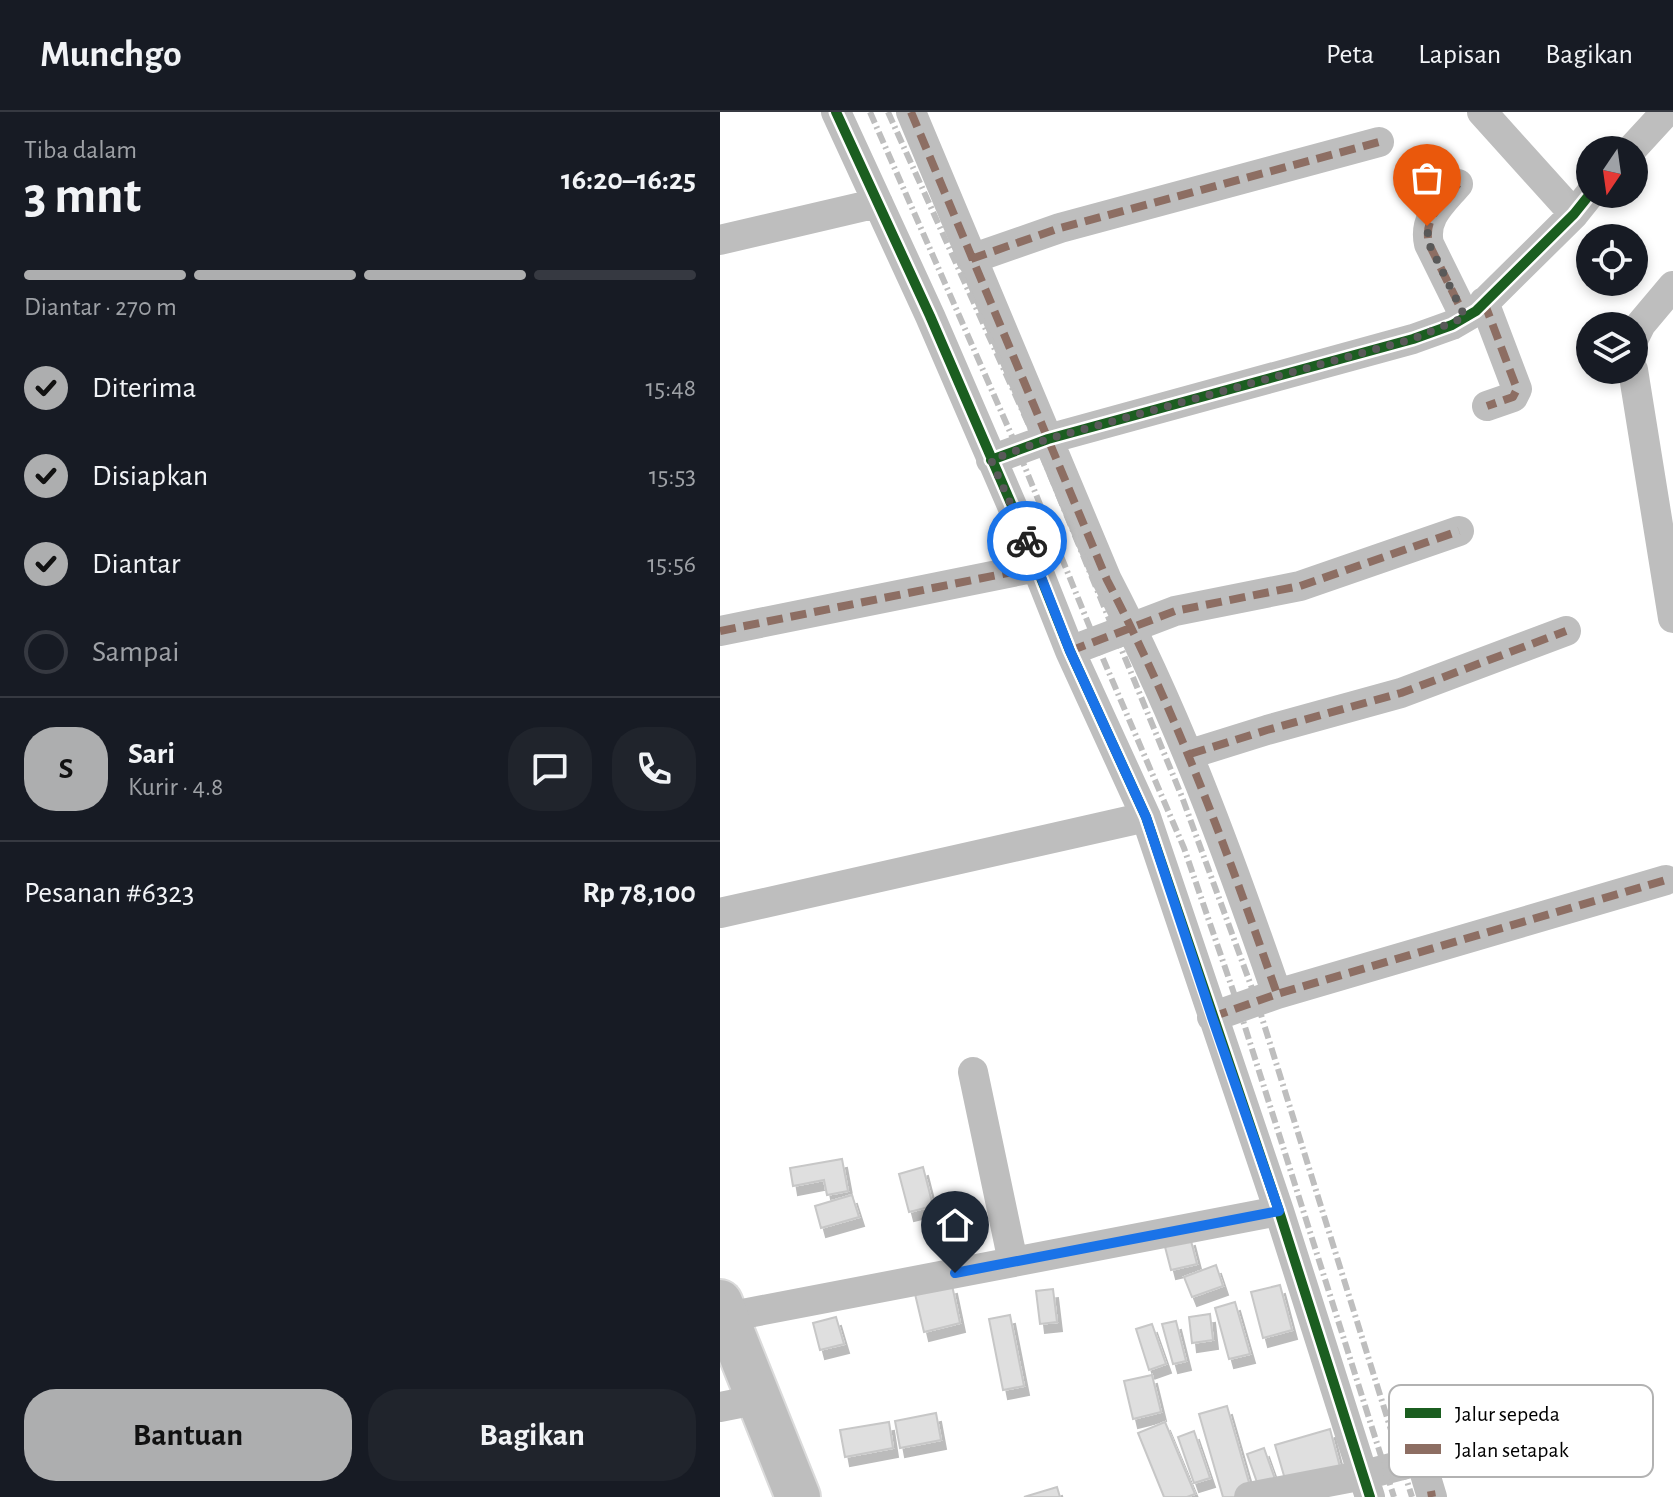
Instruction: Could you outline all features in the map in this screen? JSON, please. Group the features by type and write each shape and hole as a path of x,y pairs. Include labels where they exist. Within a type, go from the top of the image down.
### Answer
{"highway":[{"path":"723,1310 740,1403 798,1497"}],"street":[{"path":"836,112 991,460 1070,651 1146,817 1279,1211 1367,1486"},
{"path":"911,112 1107,580 1190,754 1277,994"},
{"path":"1482,112 1576,198"},
{"path":"1643,136 1661,114"},
{"path":"971,259 1060,228 1379,142"},
{"path":"1458,184 1434,212 1427,232 1429,244 1474,310 1517,389 1513,397 1487,406"},
{"path":"720,240 878,203"},
{"path":"991,460 1048,439 1413,339 1474,310 1578,208"},
{"path":"1648,316 1673,286"},
{"path":"1636,384 1669,571 1673,618"},
{"path":"1070,651 1175,611 1300,586 1459,531"},
{"path":"720,631 1037,567"},
{"path":"1190,754 1401,693 1566,631"},
{"path":"720,913 1146,817"},
{"path":"1212,1017 1277,994 1666,880"},
{"path":"973,1072 1013,1262"},
{"path":"723,1310 1013,1262 1279,1211"},
{"path":"1249,1497 1367,1486 1389,1475"},
{"path":"1426,1477 1432,1497"}],"building":[{"path":"842,1159 848,1191 827,1195 824,1180 793,1186 790,1168"},
{"path":"923,1167 933,1206 909,1212 899,1174"},
{"path":"852,1195 859,1217 821,1228 815,1206"},
{"path":"1190,1237 1197,1264 1171,1270 1164,1243"},
{"path":"1216,1265 1223,1286 1192,1297 1184,1277"},
{"path":"952,1285 960,1323 924,1332 915,1294"},
{"path":"1280,1285 1292,1330 1263,1338 1251,1292"},
{"path":"1053,1289 1057,1322 1040,1324 1036,1291"},
{"path":"1235,1302 1250,1354 1229,1359 1215,1308"},
{"path":"1210,1314 1213,1340 1192,1343 1189,1317"},
{"path":"1010,1315 1024,1386 1003,1390 989,1319"},
{"path":"836,1317 844,1344 820,1350 813,1323"},
{"path":"1176,1321 1186,1361 1173,1364 1162,1324"},
{"path":"1152,1324 1166,1364 1149,1370 1136,1329"},
{"path":"1152,1375 1161,1412 1133,1419 1124,1381"},
{"path":"1227,1406 1252,1493 1239,1497 1223,1497 1199,1414"},
{"path":"936,1413 941,1440 900,1448 895,1421"},
{"path":"889,1422 893,1448 845,1457 840,1430"},
{"path":"1165,1422 1195,1494 1187,1497 1164,1497 1138,1433"},
{"path":"1330,1429 1341,1471 1287,1486 1275,1445"},
{"path":"1194,1431 1210,1478 1194,1483 1178,1437"},
{"path":"1264,1448 1276,1482 1259,1488 1247,1454"},
{"path":"1057,1487 1060,1497 1024,1497"}],"railway":[{"path":"870,112 1018,450 1184,848 1239,1008 1394,1497"},
{"path":"888,112 1037,443 1182,797 1257,1002 1389,1424"},
{"path":"1406,1477 1412,1497"}],"marked path":[{"path":"911,112 1107,580 1179,733 1277,994"},
{"path":"971,259 1060,228 1379,142"},
{"path":"1458,184 1435,211 1428,235 1429,244 1465,317"},
{"path":"1484,302 1517,389 1513,397 1487,406"},
{"path":"1070,651 1175,611 1300,586 1459,531"},
{"path":"720,631 1037,567"},
{"path":"1190,754 1401,693 1566,631"},
{"path":"1212,1017 1277,994 1666,880"},
{"path":"1431,1491 1432,1497"}],"cycle path":[{"path":"836,112 930,316 1016,515 1070,651 1146,817 1279,1211 1370,1497"},
{"path":"991,460 1048,439 1413,339 1452,325 1476,311 1579,208"}],"way so far":[{"path":"1027,541 991,460 1048,439 1413,339 1465,317 1429,244 1427,226"}],"route":[{"path":"955,1273 1279,1211 1146,817 1070,651 1027,541"}]}
